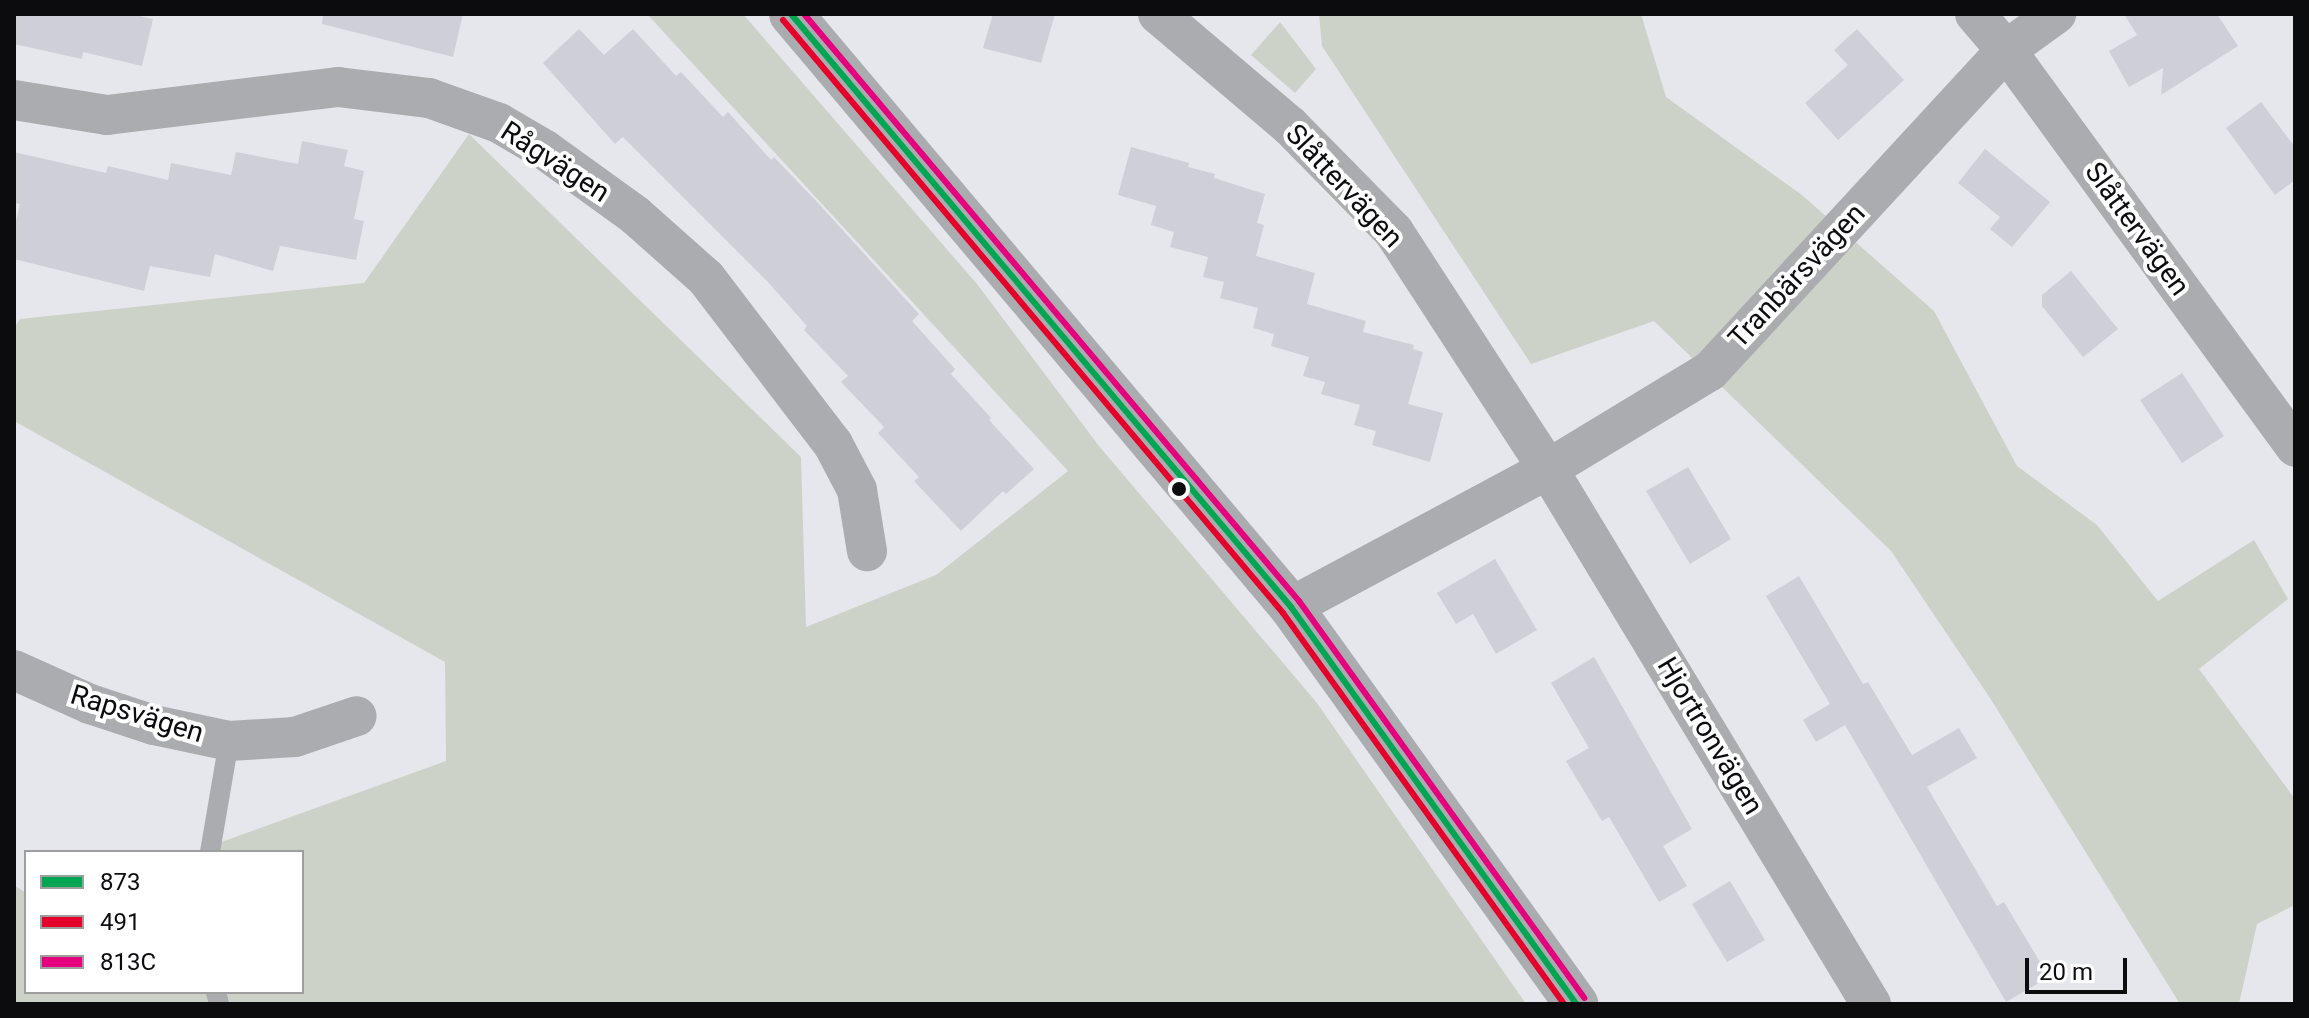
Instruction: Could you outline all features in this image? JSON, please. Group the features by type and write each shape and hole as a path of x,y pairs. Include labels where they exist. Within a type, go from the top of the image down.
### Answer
{"street":[{"path":"791,14 1045,311 1189,490 1291,607 1576,1004"},
{"name":"Slåttervägen","path":"1158,14 1290,126 1394,232 1548,469"},
{"name":"Slåttervägen","path":"1975,14 2006,50 2295,447"},
{"name":"Tranbärsvägen","path":"1291,607 1548,469 1710,371 2006,50 2056,14"},
{"name":"Rågvägen","path":"14,100 107,115 338,87 429,98 499,123 545,150 635,215 706,278 833,444 857,490 867,551"},
{"name":"Hjortronvägen","path":"1548,469 1871,1004"},
{"name":"Rapsvägen","path":"14,670 90,704 154,725 229,741 295,737 357,716"}],"lane":[{"path":"210,850 229,741"}],"shaded area":[{"path":"647,14 743,14 977,284 1099,446 1317,703 1526,1004 14,1004 14,885 24,892 24,994 304,994 304,850 200,850 446,761 445,662 14,421 14,328 20,319 364,283 469,134 801,457 806,627 936,575 1068,471"},
{"path":"1319,14 1641,14 1666,97 1802,195 1934,311 2017,466 2097,525 2158,601 2254,540 2288,599 2199,669 2295,799 2295,905 2257,924 2239,1004 2180,1004 1990,698 1891,551 1654,321 1531,364 1322,46"},
{"path":"1280,22 1316,69 1295,93 1251,55"}],"building":[{"path":"14,14 130,14 153,19 142,66 83,52 82,59 14,44"},
{"path":"323,14 463,14 453,57 322,24"},
{"path":"993,14 1055,14 1041,63 983,48"},
{"path":"2124,14 2217,14 2238,46 2161,95 2163,68 2129,87 2109,51 2137,35"},
{"path":"579,29 604,55 633,29 676,76 681,72 723,117 728,112 771,160 774,157 819,204 919,314 912,321 955,369 951,374 1034,469 1006,494 1003,491 961,531 914,481 919,477 878,433 884,427 841,382 848,376 804,330 807,326 767,281 623,137 615,144 543,63"},
{"path":"1857,29 1904,80 1838,140 1805,103 1848,65 1834,50"},
{"path":"2261,102 2295,147 2295,180 2275,195 2226,128"},
{"path":"302,141 348,150 344,166 364,171 354,219 364,221 356,260 280,246 273,271 215,254 210,277 150,266 144,291 14,259 14,230 20,204 14,203 14,152 106,173 108,166 168,180 171,163 231,175 236,152 298,164"},
{"path":"1131,147 1189,163 1188,167 1215,174 1214,178 1265,194 1257,223 1264,225 1256,256 1315,273 1307,304 1366,321 1363,332 1414,345 1413,349 1423,352 1408,404 1443,413 1430,462 1372,445 1376,431 1354,425 1360,405 1321,394 1325,382 1303,376 1309,357 1271,346 1274,334 1253,328 1258,308 1220,298 1224,282 1203,277 1208,257 1170,247 1174,232 1151,225 1156,206 1118,195"},
{"path":"1985,149 2050,202 2012,247 1990,229 2000,217 1958,183"},
{"path":"2071,271 2118,329 2083,357 2042,306 2042,295"},
{"path":"2182,373 2224,436 2182,463 2140,400"},
{"path":"1688,467 1731,539 1690,564 1646,491"},
{"path":"1495,559 1537,630 1496,654 1473,614 1456,624 1437,593"},
{"path":"1799,576 1863,684 1868,682 1912,755 1959,728 1977,758 1927,787 1997,906 2004,902 2049,977 2006,1002 1845,725 1816,742 1803,720 1830,704 1766,596"},
{"path":"1594,657 1692,829 1663,846 1687,886 1659,902 1609,817 1602,821 1566,761 1589,748 1551,683"},
{"path":"1730,881 1765,940 1727,962 1692,904"}],"transit line":[{"name":"873","path":"791,14 1291,607 1576,1004"},
{"name":"813C","path":"804,14 1299,601 1584,998"},
{"name":"491","path":"783,20 1283,613 1564,1004"}]}
